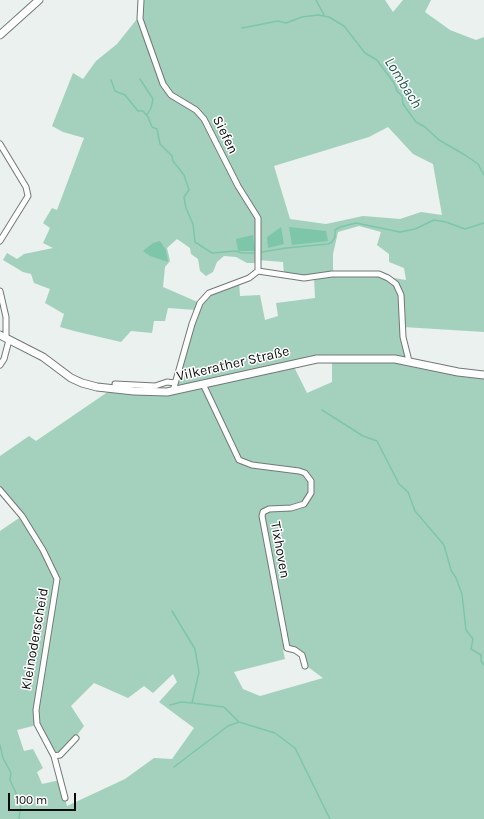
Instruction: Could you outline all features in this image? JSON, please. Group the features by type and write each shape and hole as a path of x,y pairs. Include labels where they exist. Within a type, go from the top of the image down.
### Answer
{"street":[{"path":"0,35 39,0"},
{"name":"Siefen","path":"140,0 140,19 163,84 171,95 196,110 204,119 238,186 258,218 258,272"},
{"path":"0,144 26,187 28,196 0,241"},
{"path":"173,391 194,317 200,303 209,293 249,278 258,272 304,278 332,274 379,274 388,278 396,284 401,294 403,337 409,361"},
{"path":"0,291 6,317 4,359 0,365"},
{"name":"Vilkerather Straße","path":"5,338 43,357 71,378 89,385 149,392 173,391 307,360 386,358 409,361 458,372 484,375"},
{"path":"117,383 155,386 167,382 175,383"},
{"name":"Tixhoven","path":"202,384 239,460 252,465 299,471 305,473 311,481 311,492 304,504 291,508 269,509 263,512 262,516 287,648 295,650 302,655 305,666"},
{"name":"Kleinoderscheid","path":"0,490 22,516 43,550 57,579 36,710 39,729 54,756 65,798"},
{"path":"54,756 60,755 76,738"}],"shaded area":[{"path":"143,0 385,0 393,12 403,0 431,0 425,12 450,30 476,40 484,37 484,332 403,327 409,361 484,375 484,819 0,819 0,531 22,516 0,490 0,456 29,436 36,441 112,389 173,391 196,310 168,308 165,321 154,321 152,333 131,331 121,342 74,331 60,327 64,314 45,303 50,289 34,283 31,274 23,272 3,260 7,253 17,259 24,254 53,248 43,243 50,228 43,223 52,208 57,210 84,138 63,132 52,126 73,73 83,79 96,61 117,44 137,19 140,19","holes":["388,127 413,154 433,164 442,215 421,212 400,219 363,216 326,224 290,219 274,166 369,137","359,226 381,232 377,245 389,254 389,262 404,268 406,280 371,274 333,274 333,254 338,232","177,239 190,248 191,254 198,259 200,271 206,276 213,272 217,262 224,256 236,257 247,263 256,263 255,252 258,251 258,260 283,262 284,275 314,277 315,298 276,303 278,316 265,320 260,295 240,296 239,281 205,296 200,303 163,287 165,267 170,261 167,248","332,359 332,382 307,393 292,363","287,648 296,648 308,667 323,678 260,696 243,689 234,672 285,659 283,650","173,674 177,682 159,702 194,728 172,759 154,758 125,779 67,806 60,780 42,784 37,772 43,768 33,749 24,751 17,730 37,725 57,757 65,751 84,726 71,706 94,683 128,698 144,686 153,693"]},
{"path":"281,227 284,244 268,248 267,237"},
{"path":"289,227 326,231 328,241 292,245"},
{"path":"253,235 255,251 238,251 236,239"},
{"path":"160,241 166,250 168,262 150,256 143,251 153,243"}],"waterway":[{"path":"316,0 324,15"},
{"name":"Lombach","path":"242,28 278,21 286,23 302,17 318,15 329,17 344,26 365,53 377,60 394,83 397,91 402,96 403,104 416,122 425,127 439,140 478,164 484,175"},
{"path":"140,79 153,99 151,108 147,115"},
{"path":"111,80 115,91 125,95 138,111 143,111 148,117 152,127 157,129 160,144 172,156 173,161 184,175 189,190 184,197 186,208 193,224 195,242 212,253 235,251 242,253 254,253"},
{"path":"262,252 328,244 332,242 335,237 335,230 340,227 356,223 400,232 415,229 434,220 446,222 465,229 484,223"},
{"path":"322,410 363,436 377,441 399,484 408,492 415,511 444,545 451,570 456,578 462,594 466,630 473,639 471,649 481,655 481,661 484,665"},
{"path":"172,611 195,649 199,672 192,703 224,707 239,722 275,733 295,748 330,819"},
{"path":"170,705 181,702 192,703"},
{"path":"174,767 228,726 239,722"},
{"path":"0,745 3,758 11,773 10,780 21,804 19,819"}]}
